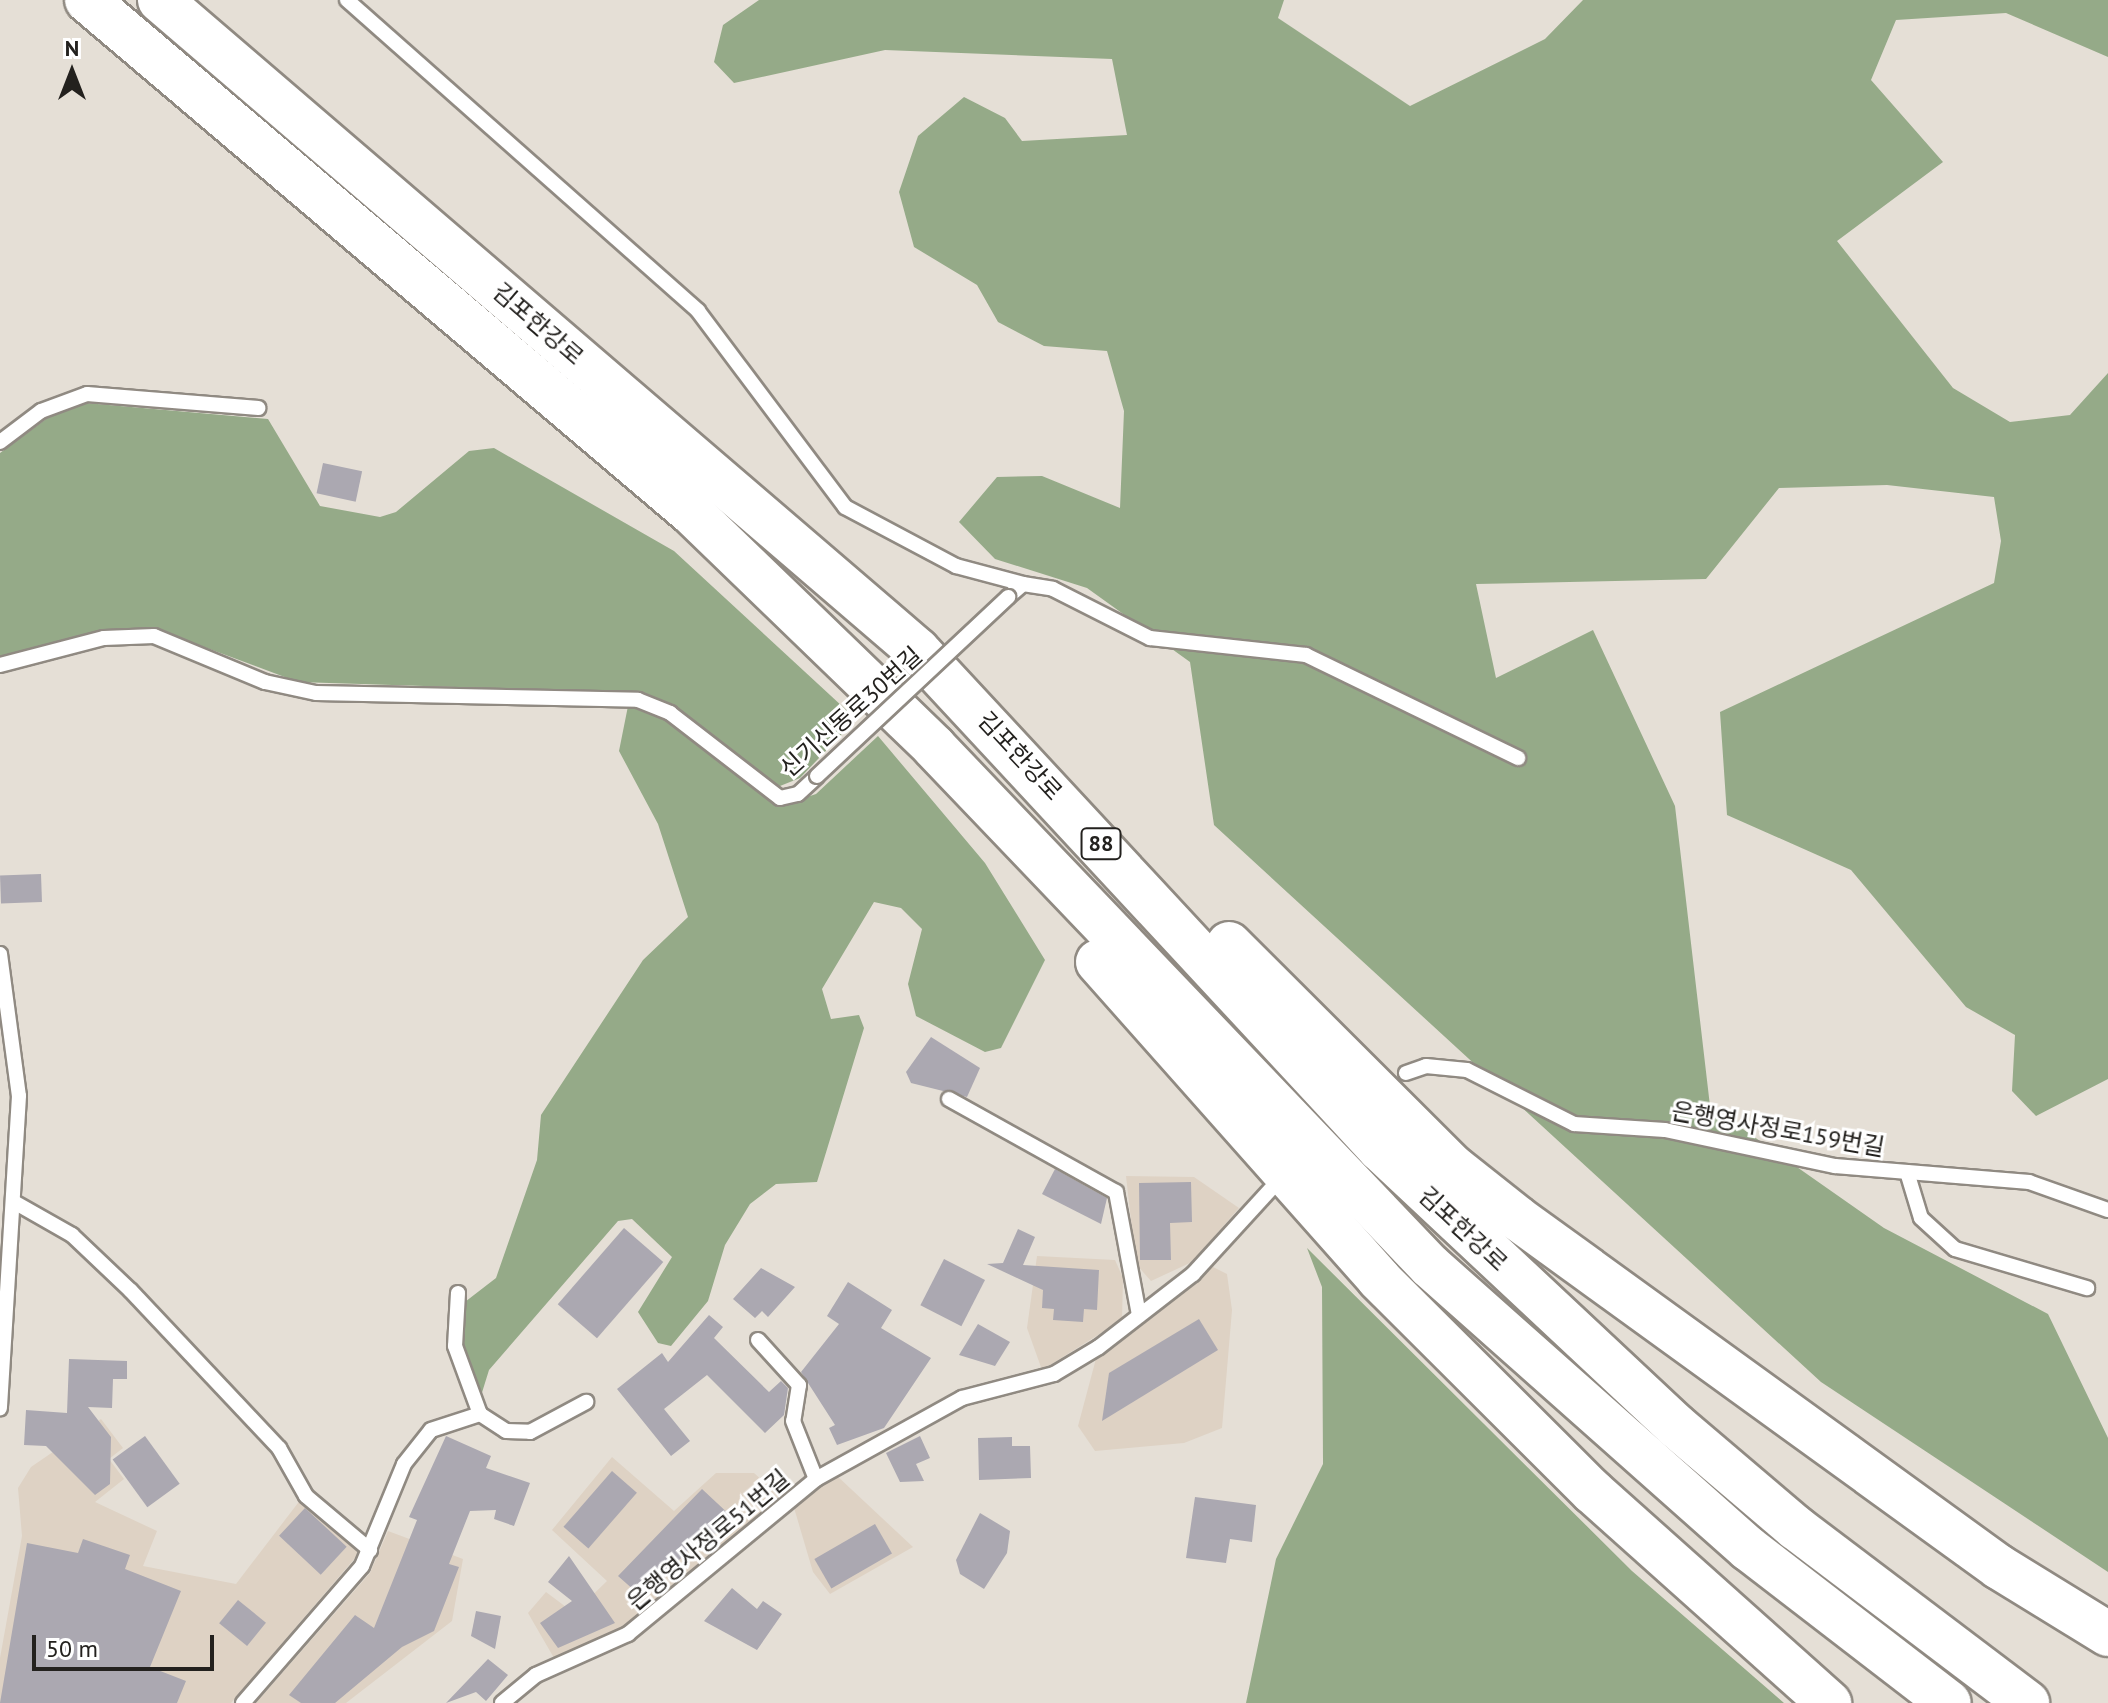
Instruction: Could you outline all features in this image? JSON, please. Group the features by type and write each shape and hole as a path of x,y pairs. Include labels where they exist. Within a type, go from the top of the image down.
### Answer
{"highway":[{"name":"김포한강로","path":"87,0 691,512 934,747 1430,1266 1749,1549 1949,1703"},
{"name":"김포한강로","path":"160,0 853,592 1107,850 1460,1229 1796,1528 2027,1703"},
{"path":"934,747 1169,1048 1368,1268 1593,1492 1829,1703"},
{"path":"1107,850 1224,940 1454,1168 1517,1218 1987,1558 2108,1634"}],"lane":[{"path":"347,0 698,311 845,507 956,566 1074,598 1150,638 1306,655 1518,758"},
{"path":"0,442 41,411 87,394 258,408"},
{"name":"신기신동로30번길","path":"0,665 104,638 154,636 265,682 316,693 638,700 670,713 780,798 798,794 1023,584"},
{"path":"0,954 19,1096 0,1408"},
{"name":"은행영사정로159번길","path":"1406,1073 1426,1066 1467,1070 1574,1124 1665,1130 1835,1166 2029,1182 2108,1210"},
{"path":"949,1099 1116,1192 1139,1315"},
{"path":"1907,1172 1921,1218 1955,1249 2087,1288"},
{"name":"은행영사정로51번길","path":"502,1703 536,1675 628,1634 816,1479 962,1398 1072,1365 1193,1274 1271,1189"},
{"path":"14,1202 72,1235 131,1291 279,1448 306,1496 370,1550"},
{"path":"458,1293 455,1346 480,1414 506,1431 530,1432 586,1402"},
{"name":"은행영사정로51번길","path":"758,1340 799,1385 794,1426 816,1479"},
{"path":"243,1703 370,1550 416,1445 446,1421 480,1414"}],"shaded area":[{"path":"1126,1176 1194,1177 1239,1208 1192,1262 1151,1281 1136,1264"},
{"path":"1037,1256 1115,1260 1123,1278 1122,1320 1042,1370 1027,1328"},
{"path":"1213,1267 1227,1274 1232,1310 1222,1428 1184,1443 1095,1451 1078,1426 1097,1355"},
{"path":"101,1419 123,1448 109,1459 124,1479 95,1502 157,1531 143,1566 236,1584 301,1499 361,1551 231,1703 0,1703 0,1658 22,1536 18,1488 31,1467"},
{"path":"612,1457 674,1511 716,1473 754,1473 781,1497 615,1633 554,1658 528,1613 546,1592 574,1613 607,1581 552,1530"},
{"path":"835,1474 913,1547 830,1594 813,1572 792,1501"},
{"path":"388,1531 463,1559 452,1621 346,1703 256,1703 370,1573"}],"green space":[{"path":"759,0 1284,0 1278,18 1410,106 1545,39 1583,0 2108,0 2108,57 2006,13 1896,20 1871,80 1943,162 1837,241 1953,388 2010,422 2070,415 2108,373 2108,1079 2036,1116 2012,1091 2015,1035 1966,1007 1851,870 1727,815 1720,712 1994,583 2001,541 1994,497 1887,485 1779,488 1706,579 1476,584 1496,678 1593,630 1675,806 1710,1106 1884,1228 2048,1314 2108,1438 2108,1572 1821,1382 1214,825 1190,662 1087,588 995,559 959,522 997,477 1042,476 1120,508 1124,411 1107,351 1044,346 998,322 977,285 914,247 899,192 918,136 964,97 1005,118 1022,141 1127,135 1112,59 885,50 734,83 714,62 723,25"},
{"path":"86,403 268,419 320,506 380,517 396,512 469,451 494,448 674,551 856,719 800,778 775,788 680,710 644,693 298,682 153,628 86,634 0,657 0,453 57,411"},
{"path":"628,706 667,720 777,807 816,794 878,736 985,863 1045,960 1001,1048 985,1052 916,1016 908,984 922,929 901,908 874,902 822,989 831,1019 859,1015 864,1028 817,1182 776,1184 750,1204 725,1245 708,1301 671,1346 658,1343 638,1312 672,1257 632,1219 618,1221 489,1370 480,1399 458,1336 461,1305 496,1278 537,1160 541,1115 643,960 688,917 658,824 619,751"},
{"path":"1307,1248 1632,1571 1784,1703 1246,1703 1276,1559 1323,1464 1322,1287"}],"building":[{"path":"323,463 362,471 356,502 317,493"},
{"path":"41,874 42,902 1,903 0,875"},
{"path":"931,1037 980,1068 967,1097 911,1083 906,1072"},
{"path":"1055,1169 1107,1198 1101,1224 1042,1194"},
{"path":"1191,1182 1192,1222 1170,1223 1171,1260 1140,1260 1139,1183"},
{"path":"624,1228 663,1262 597,1338 558,1304"},
{"path":"1018,1229 1035,1237 1023,1265 1099,1270 1097,1310 1084,1309 1083,1322 1053,1320 1054,1309 1042,1308 1043,1290 987,1264 1003,1263"},
{"path":"944,1259 985,1280 961,1326 920,1305"},
{"path":"761,1268 795,1287 768,1317 762,1311 755,1318 733,1299"},
{"path":"848,1282 892,1310 881,1328 931,1358 884,1428 837,1445 829,1428 835,1425 801,1372 839,1324 827,1316"},
{"path":"709,1315 723,1327 714,1338 769,1392 781,1381 788,1388 784,1415 765,1433 707,1375 664,1409 690,1441 671,1456 617,1389 662,1353 668,1362"},
{"path":"1199,1319 1218,1350 1102,1421 1109,1373"},
{"path":"978,1324 1010,1342 995,1366 959,1355"},
{"path":"69,1359 127,1361 127,1379 113,1379 112,1408 88,1407 111,1437 110,1484 95,1495 46,1446 24,1445 26,1410 67,1413"},
{"path":"145,1436 180,1484 147,1507 113,1460"},
{"path":"446,1436 491,1456 486,1468 530,1483 514,1526 494,1519 496,1510 470,1511 449,1564 459,1567 434,1631 402,1647 335,1703 301,1703 289,1695 355,1615 374,1628 417,1520 409,1517"},
{"path":"920,1436 930,1458 916,1464 924,1481 900,1482 886,1453"},
{"path":"1012,1437 1012,1446 1030,1446 1031,1478 979,1480 978,1438"},
{"path":"612,1471 637,1493 588,1548 563,1527"},
{"path":"702,1489 732,1517 715,1534 708,1528 644,1599 618,1576"},
{"path":"1195,1497 1256,1505 1252,1542 1230,1539 1226,1563 1186,1558"},
{"path":"305,1508 347,1547 321,1575 279,1536"},
{"path":"980,1513 1010,1531 1007,1553 984,1589 960,1574 956,1560"},
{"path":"875,1524 892,1553 831,1588 814,1559"},
{"path":"83,1539 130,1555 125,1569 181,1591 150,1667 186,1681 177,1703 0,1703 27,1543 78,1553"},
{"path":"569,1556 615,1623 558,1648 540,1623 572,1601 548,1582"},
{"path":"732,1588 757,1609 763,1601 782,1614 757,1650 704,1621"},
{"path":"238,1600 266,1623 247,1646 219,1623"},
{"path":"476,1611 501,1616 495,1649 471,1636"},
{"path":"488,1659 508,1675 486,1701 476,1692 446,1703"}]}
